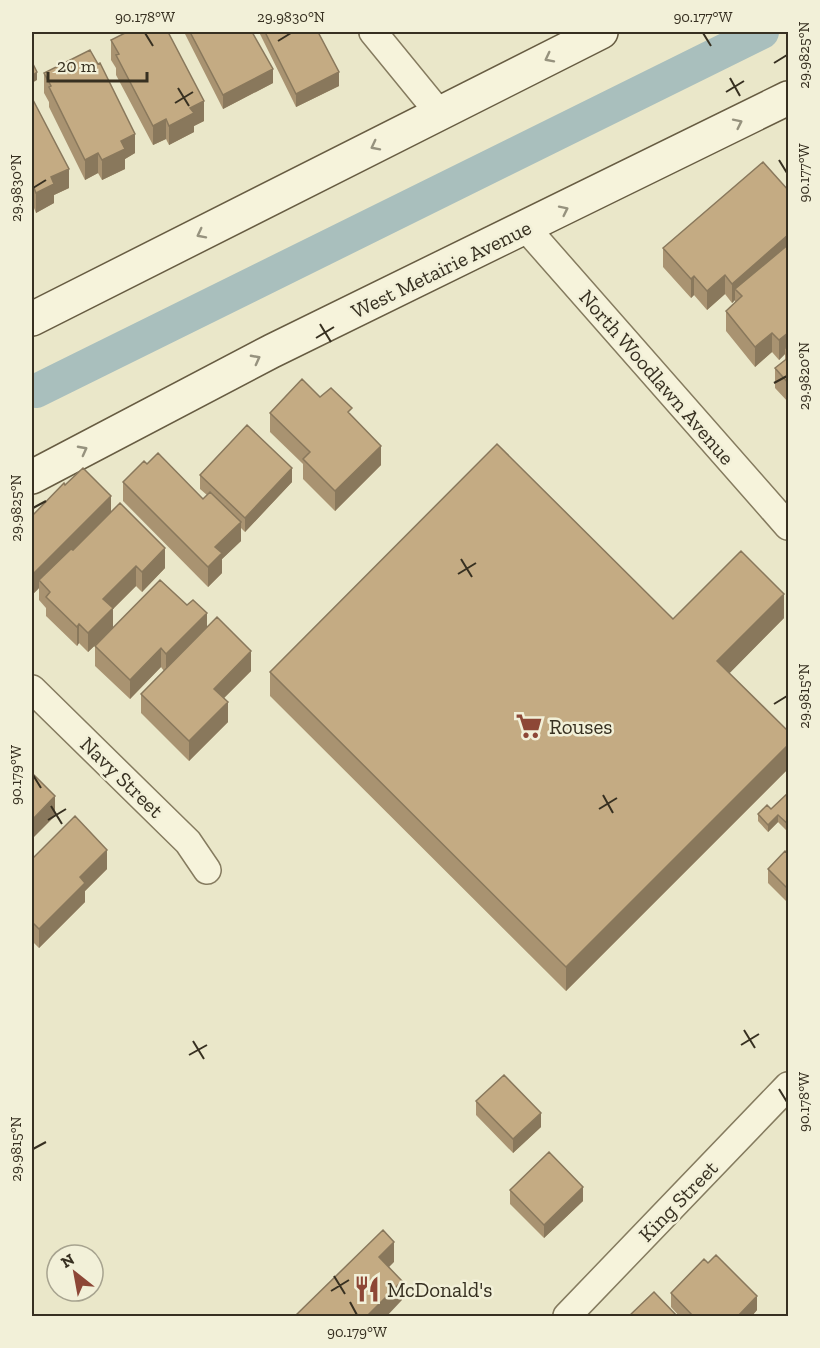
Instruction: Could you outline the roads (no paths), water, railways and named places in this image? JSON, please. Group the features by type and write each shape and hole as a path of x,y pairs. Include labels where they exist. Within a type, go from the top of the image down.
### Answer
{"main road":[{"path":"32,319 601,32"},
{"name":"West Metairie Avenue","path":"33,475 272,351 789,98"}],"street":[{"path":"373,32 440,114"},
{"name":"North Woodlawn Avenue","path":"526,228 789,526"},
{"name":"Navy Street","path":"32,689 188,842 207,870"},
{"name":"King Street","path":"567,1317 789,1086"}],"waterway":[{"path":"36,391 762,32"}],"place":[{"name":"Rouses","path":"529,726"},
{"name":"McDonald's","path":"367,1289"}]}
